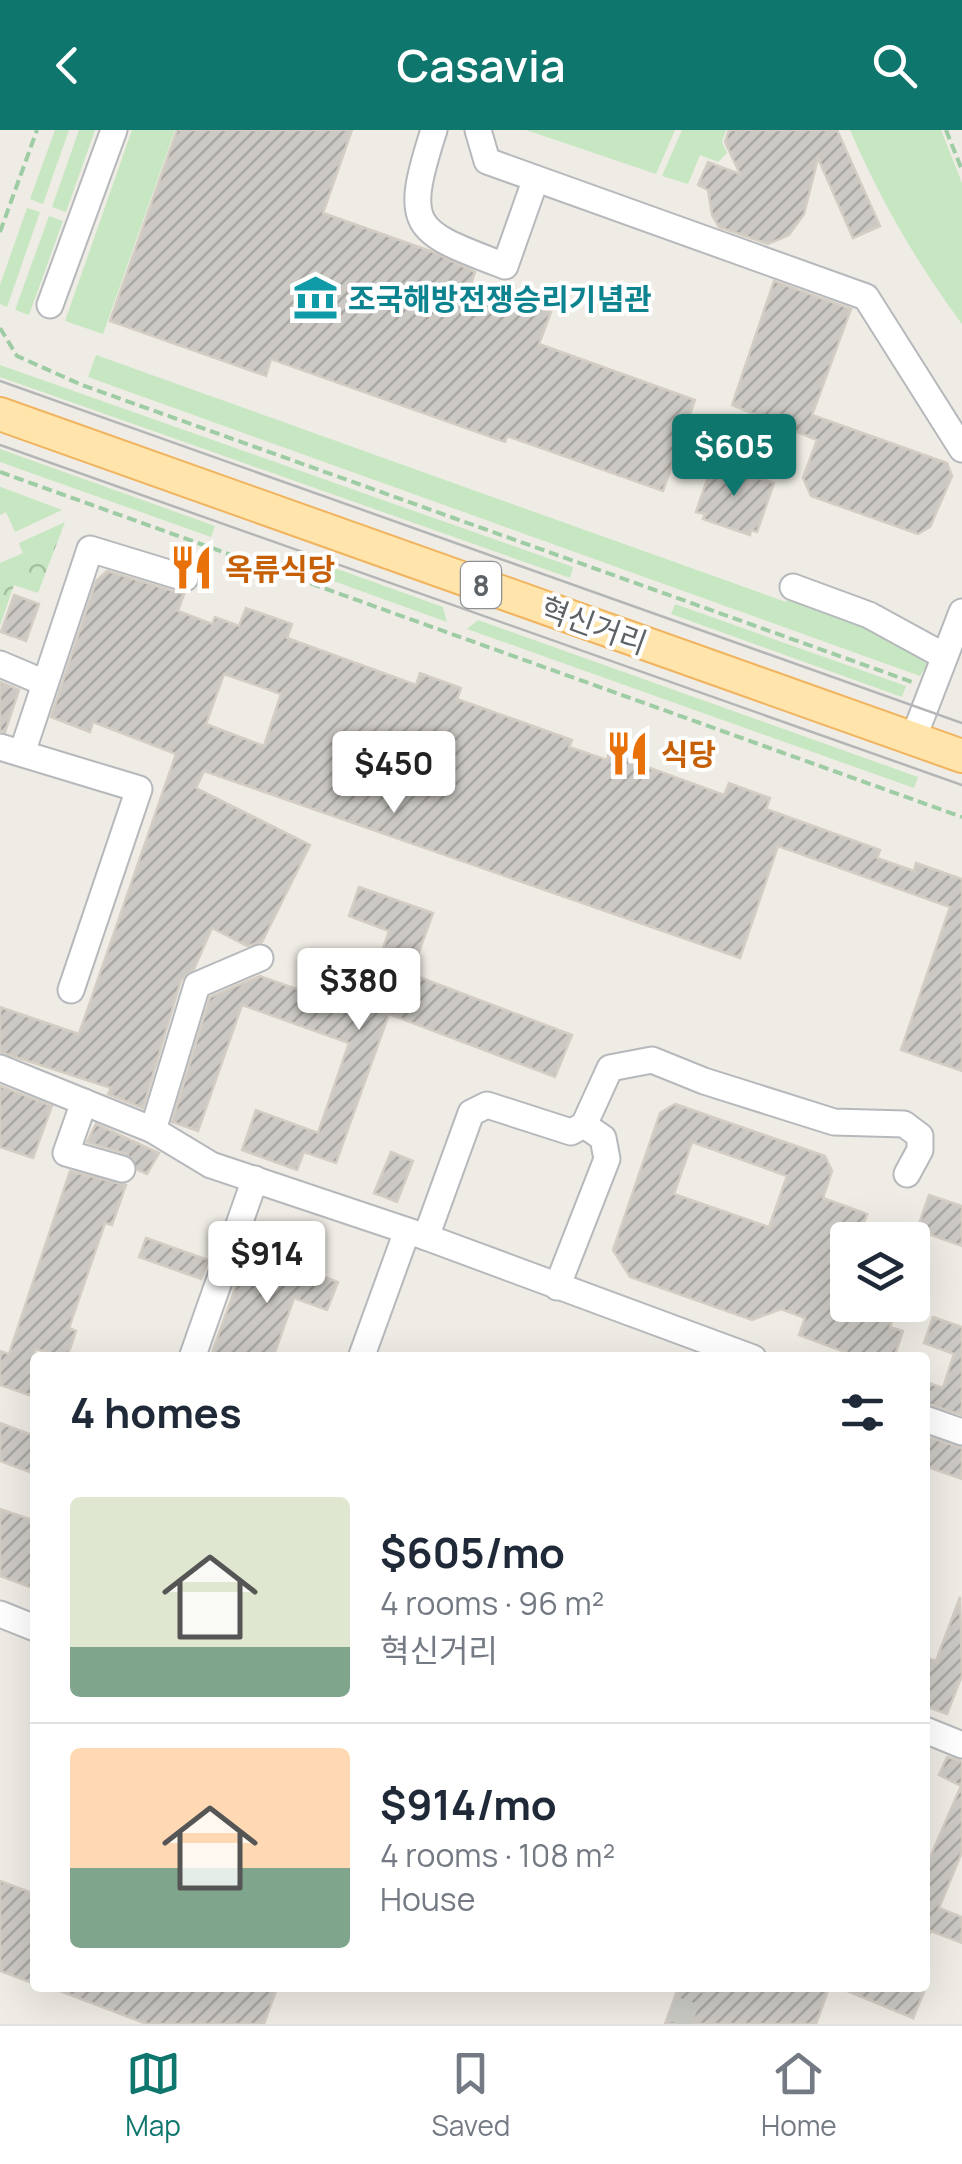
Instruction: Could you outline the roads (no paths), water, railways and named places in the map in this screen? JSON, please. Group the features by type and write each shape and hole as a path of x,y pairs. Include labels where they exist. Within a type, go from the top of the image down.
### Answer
{"main road":[{"name":"혁신거리","path":"0,414 962,756"}],"street":[{"path":"50,305 114,130"},
{"path":"434,130 415,188 426,230 438,240 505,266 535,181"},
{"path":"478,130 487,161 866,297 962,449"},
{"path":"70,990 138,789 11,750 45,682 90,549 186,578"},
{"path":"792,586 870,616 944,656"},
{"path":"913,738 962,612"},
{"path":"0,664 45,682"},
{"path":"152,1130 197,985 260,958"},
{"path":"364,1352 471,1113 487,1106 571,1132 584,1124 610,1068 652,1060 704,1082 834,1122 904,1124 920,1136 920,1150 908,1174"},
{"path":"0,1068 152,1130 196,1157 255,1180 416,1234 736,1352"},
{"path":"84,1102 66,1153 122,1168"},
{"path":"557,1287 607,1159 603,1138 584,1124"},
{"path":"194,1352 255,1180"},
{"path":"930,1421 962,1432"},
{"path":"0,1614 30,1626"},
{"path":"930,1732 962,1745"}],"tunnel":[{"path":"679,2024 691,1992"}],"tram line":[{"path":"0,381 962,723"},
{"path":"0,445 962,785"}],"place":[{"name":"조국해방전쟁승리기념관","path":"315,298"},
{"name":"옥류식당","path":"192,568"},
{"name":"식당","path":"628,753"}]}
